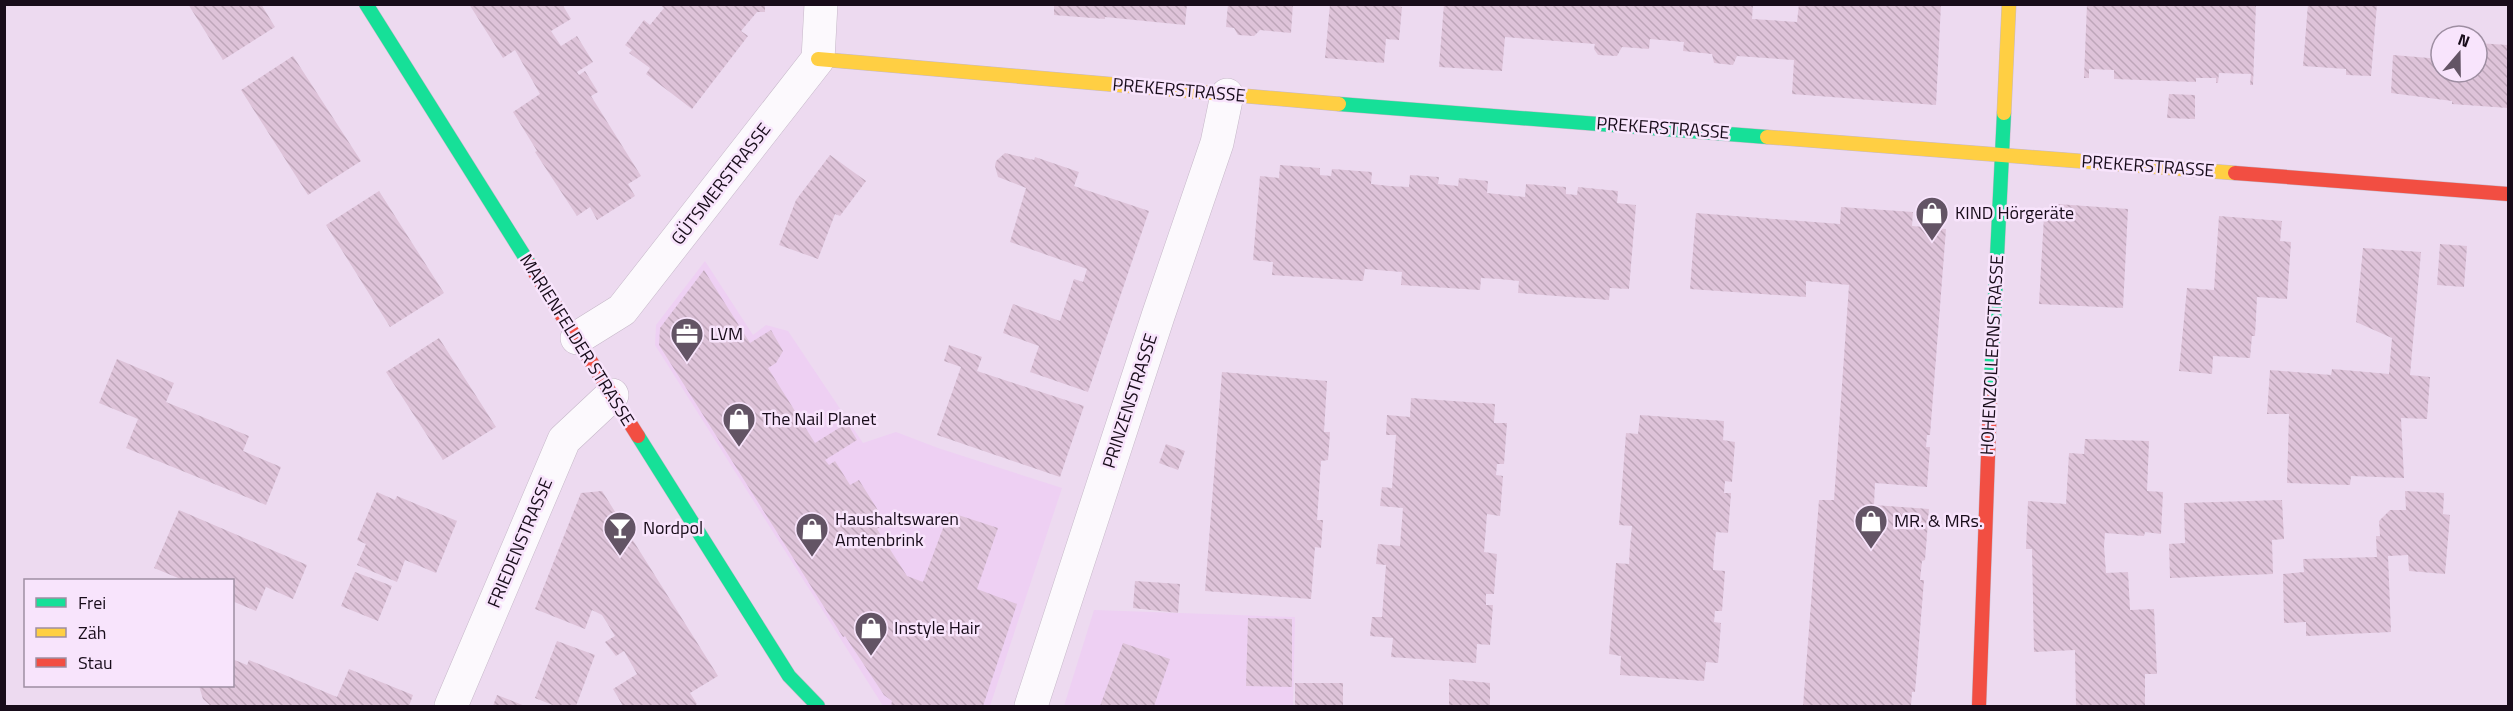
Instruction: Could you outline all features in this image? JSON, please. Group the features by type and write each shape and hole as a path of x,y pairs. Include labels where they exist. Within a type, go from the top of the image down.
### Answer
{"street":[{"name":"MARIENFELDER STRASSE","path":"366,4 789,676 818,706"},
{"path":"818,59 822,4"},
{"name":"HOHENZOLLERNSTRASSE","path":"1979,706 2009,4"},
{"name":"GÜTSMERSTRASSE","path":"577,338 622,310 818,59"},
{"name":"PREKERSTRASSE","path":"818,59 1227,94 2508,194"},
{"name":"PRINZENSTRASSE","path":"1031,706 1216,144 1227,94"},
{"name":"FRIEDENSTRASSE","path":"451,706 564,440 612,395"},
{"name":"MARIENFELDER STRASSE","path":"789,676 799,706"}],"shaded area":[{"path":"705,261 753,335 766,325 788,331 863,443 896,432 1062,488 990,706 883,706 655,345 656,325"},
{"path":"1094,610 1295,617 1293,706 1064,706"}],"building":[{"path":"188,4 261,4 275,27 223,60"},
{"path":"469,4 562,4 571,19 551,31 561,46 577,36 593,62 577,72 579,75 585,71 598,92 591,96 641,176 628,184 635,196 597,220 590,207 577,216 535,152 537,151 513,112 540,94 515,50 503,58"},
{"path":"659,4 765,4 765,12 757,12 741,31 748,36 692,109 646,74 650,68 629,53 632,50 625,45 644,20 650,25 664,8"},
{"path":"1054,4 1187,4 1185,25 1105,17 1105,19 1054,15"},
{"path":"1228,4 1293,4 1291,33 1260,30 1254,36 1238,35 1234,28 1226,27"},
{"path":"1330,4 1389,4 1402,7 1399,40 1386,39 1384,63 1325,58"},
{"path":"1444,4 1753,4 1752,19 1797,22 1799,4 1941,4 1936,105 1792,94 1794,60 1737,56 1733,65 1714,63 1712,54 1683,51 1684,42 1650,39 1649,49 1622,47 1617,56 1598,55 1594,49 1595,44 1505,37 1502,71 1439,67"},
{"path":"2087,4 2256,4 2253,85 2250,85 2251,74 2219,73 2218,83 2216,83 2216,78 2196,78 2196,82 2114,79 2114,70 2089,69 2089,78 2084,78"},
{"path":"2308,4 2377,4 2371,76 2346,75 2346,69 2303,66"},
{"path":"2489,44 2508,45 2508,108 2452,104 2452,101 2391,93 2393,55 2429,58 2429,84 2489,84"},
{"path":"293,56 361,161 308,195 241,90"},
{"path":"2169,94 2195,95 2195,119 2167,118"},
{"path":"1005,153 1034,160 1035,157 1079,172 1074,186 1149,211 1088,392 1030,372 1039,346 1003,333 1013,304 1060,321 1074,279 1083,282 1087,269 1010,242 1026,188 998,177 996,161"},
{"path":"830,155 866,181 840,216 835,214 818,259 779,245 796,200"},
{"path":"1280,165 1320,168 1320,175 1331,176 1332,169 1372,172 1371,184 1390,186 1409,187 1410,175 1439,177 1438,184 1458,186 1459,178 1488,181 1487,193 1525,197 1526,184 1566,187 1566,194 1577,195 1578,187 1618,191 1617,203 1636,205 1629,289 1610,288 1609,300 1518,293 1519,281 1500,279 1481,278 1480,290 1401,285 1402,272 1365,269 1363,281 1272,275 1273,262 1253,260 1260,176 1279,178"},
{"path":"379,191 444,293 390,327 326,225"},
{"path":"2057,204 2128,209 2123,308 2039,304 2044,216"},
{"path":"1841,207 1913,212 1912,226 1946,229 1930,435 1927,435 1926,447 1930,447 1927,487 1875,483 1874,505 1929,509 1925,560 1922,561 1920,580 1924,580 1915,692 1912,692 1911,706 1803,706 1819,500 1834,500 1849,285 1806,281 1806,297 1690,289 1696,213 1840,224"},
{"path":"2219,216 2282,221 2280,241 2291,242 2287,299 2257,297 2255,336 2252,336 2250,358 2213,356 2212,374 2179,371 2187,288 2214,290"},
{"path":"2440,244 2467,246 2464,287 2437,285"},
{"path":"2363,248 2421,252 2410,375 2430,377 2427,419 2401,418 2404,478 2351,476 2350,485 2287,483 2289,414 2267,414 2270,370 2331,375 2332,369 2389,374 2392,338 2356,322"},
{"path":"704,270 750,343 771,330 783,351 776,363 768,368 815,443 847,423 857,440 825,460 829,465 835,461 850,485 859,480 886,523 877,529 907,576 923,582 949,512 998,528 977,589 1017,604 983,706 891,706 892,701 884,695 845,636 843,637 659,345 660,328"},
{"path":"439,338 496,427 443,460 386,372"},
{"path":"949,345 982,357 977,371 1084,406 1060,477 937,435 961,367 944,361"},
{"path":"117,359 174,383 166,402 249,436 243,451 281,467 266,505 126,448 138,419 99,403"},
{"path":"1222,372 1327,381 1324,432 1330,432 1328,460 1321,461 1317,520 1323,520 1321,548 1315,547 1311,599 1205,591"},
{"path":"1411,398 1495,404 1494,423 1507,423 1504,464 1497,464 1496,475 1503,476 1500,516 1487,514 1484,552 1497,554 1494,594 1486,594 1486,605 1493,605 1490,645 1477,644 1476,663 1391,657 1393,638 1370,636 1372,617 1382,617 1386,565 1376,564 1378,544 1400,546 1403,508 1380,506 1382,487 1392,488 1396,435 1386,435 1387,415 1410,417"},
{"path":"1640,415 1724,421 1723,440 1735,442 1732,482 1725,481 1724,493 1731,493 1728,533 1716,532 1714,552 1713,570 1725,571 1722,611 1715,611 1714,622 1721,623 1718,663 1706,662 1704,681 1620,675 1621,656 1609,654 1616,563 1629,564 1632,526 1619,525 1626,433 1638,434"},
{"path":"2085,439 2149,441 2147,491 2163,492 2161,534 2145,532 2144,536 2105,533 2106,573 2128,572 2130,610 2154,609 2157,674 2145,674 2145,706 2076,706 2075,650 2034,652 2032,549 2026,549 2028,501 2066,504 2069,453 2084,454"},
{"path":"1166,444 1185,451 1178,470 1159,463"},
{"path":"602,491 718,676 690,693 697,704 694,706 623,706 613,689 637,674 624,651 616,656 605,642 615,636 602,615 592,610 585,629 535,609 581,493"},
{"path":"2405,491 2444,493 2443,514 2450,515 2445,574 2409,571 2408,555 2388,556 2391,632 2306,636 2306,622 2284,623 2283,574 2304,572 2303,559 2377,557 2376,536 2380,536 2379,521 2390,510 2406,510"},
{"path":"377,492 395,500 397,496 457,521 436,573 405,560 397,582 357,565 366,544 357,540"},
{"path":"2282,500 2284,539 2272,540 2273,574 2170,578 2169,544 2185,543 2184,503"},
{"path":"179,510 307,565 293,599 266,587 256,611 234,602 234,579 181,579 154,568"},
{"path":"355,572 392,586 378,621 341,606"},
{"path":"1135,581 1180,584 1178,613 1133,608"},
{"path":"1248,618 1292,619 1292,687 1246,686"},
{"path":"557,641 595,655 576,706 555,706 535,698"},
{"path":"1123,643 1170,659 1154,706 1100,706"},
{"path":"234,660 247,665 249,660 337,697 349,669 413,695 409,706 211,706 203,699 199,687 234,687"},
{"path":"1449,679 1490,683 1490,706 1449,706"},
{"path":"1295,683 1343,683 1343,706 1295,706"},
{"path":"497,695 525,706 493,706"}],"traffic: fast":[{"path":"366,4 530,265"},
{"path":"1339,104 1767,137"},
{"path":"1990,401 2004,113"},
{"path":"638,436 789,676 818,706"}],"traffic: slow":[{"path":"2004,113 2009,4"},
{"path":"818,59 1339,104"},
{"path":"1767,137 2235,173"}],"traffic: jam":[{"path":"2235,173 2508,194"},
{"path":"530,265 638,436"},
{"path":"1979,706 1990,401"}],"place":[{"name":"KIND Hörgeräte","path":"1932,242"},
{"name":"LVM","path":"687,363"},
{"name":"The Nail Planet","path":"739,448"},
{"name":"MR. & MRs.","path":"1871,550"},
{"name":"Nordpol","path":"620,557"},
{"name":"Haushaltswaren Amtenbrink","path":"812,558"},
{"name":"Instyle Hair","path":"871,657"}]}
